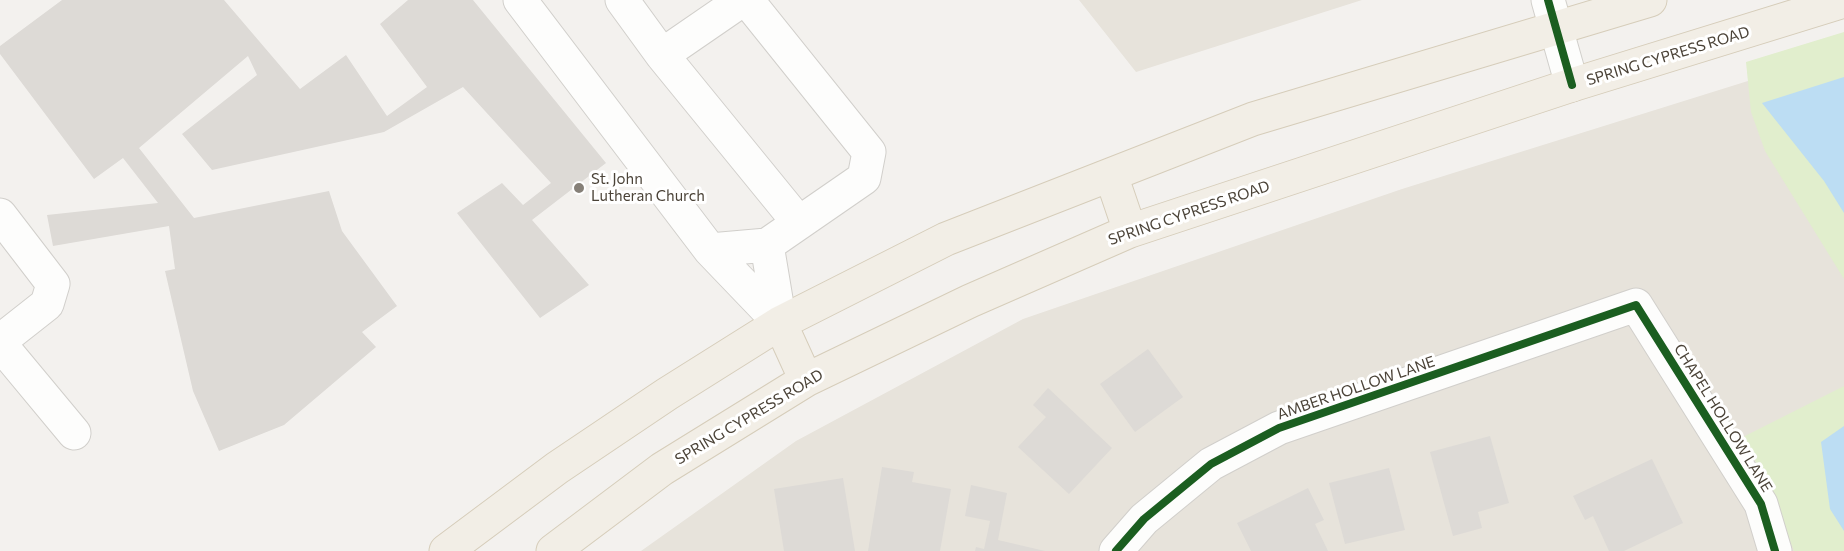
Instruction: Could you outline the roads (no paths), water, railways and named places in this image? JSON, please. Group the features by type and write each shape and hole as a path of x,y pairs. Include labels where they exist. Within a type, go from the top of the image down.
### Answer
{"main road":[{"path":"446,551 557,468 666,394 780,323 946,239 1253,119 1552,15 1650,0"},
{"name":"SPRING CYPRESS ROAD","path":"553,551 662,469 806,380 970,301 1130,231 1572,85 1844,2"},
{"path":"1111,175 1130,231"},
{"path":"780,323 806,380"}],"street":[{"path":"520,0 710,250 780,323"},
{"path":"622,0 662,55 799,223"},
{"path":"662,55 744,0 869,152 864,178 767,245 710,250"},
{"path":"1552,15 1572,85"},
{"path":"0,215 53,284 47,304 0,342 74,433"},
{"path":"767,245 780,323"},
{"name":"AMBER HOLLOW LANE","path":"1116,551 1144,519 1211,464 1280,428 1636,305"},
{"name":"CHAPEL HOLLOW LANE","path":"1636,305 1761,504 1775,551"}],"water":[{"path":"1844,77 1844,213 1824,181 1762,103"},
{"path":"1844,426 1844,531 1830,509 1821,442"}],"place":[{"name":"St. John Lutheran Church","path":"579,188"}]}
